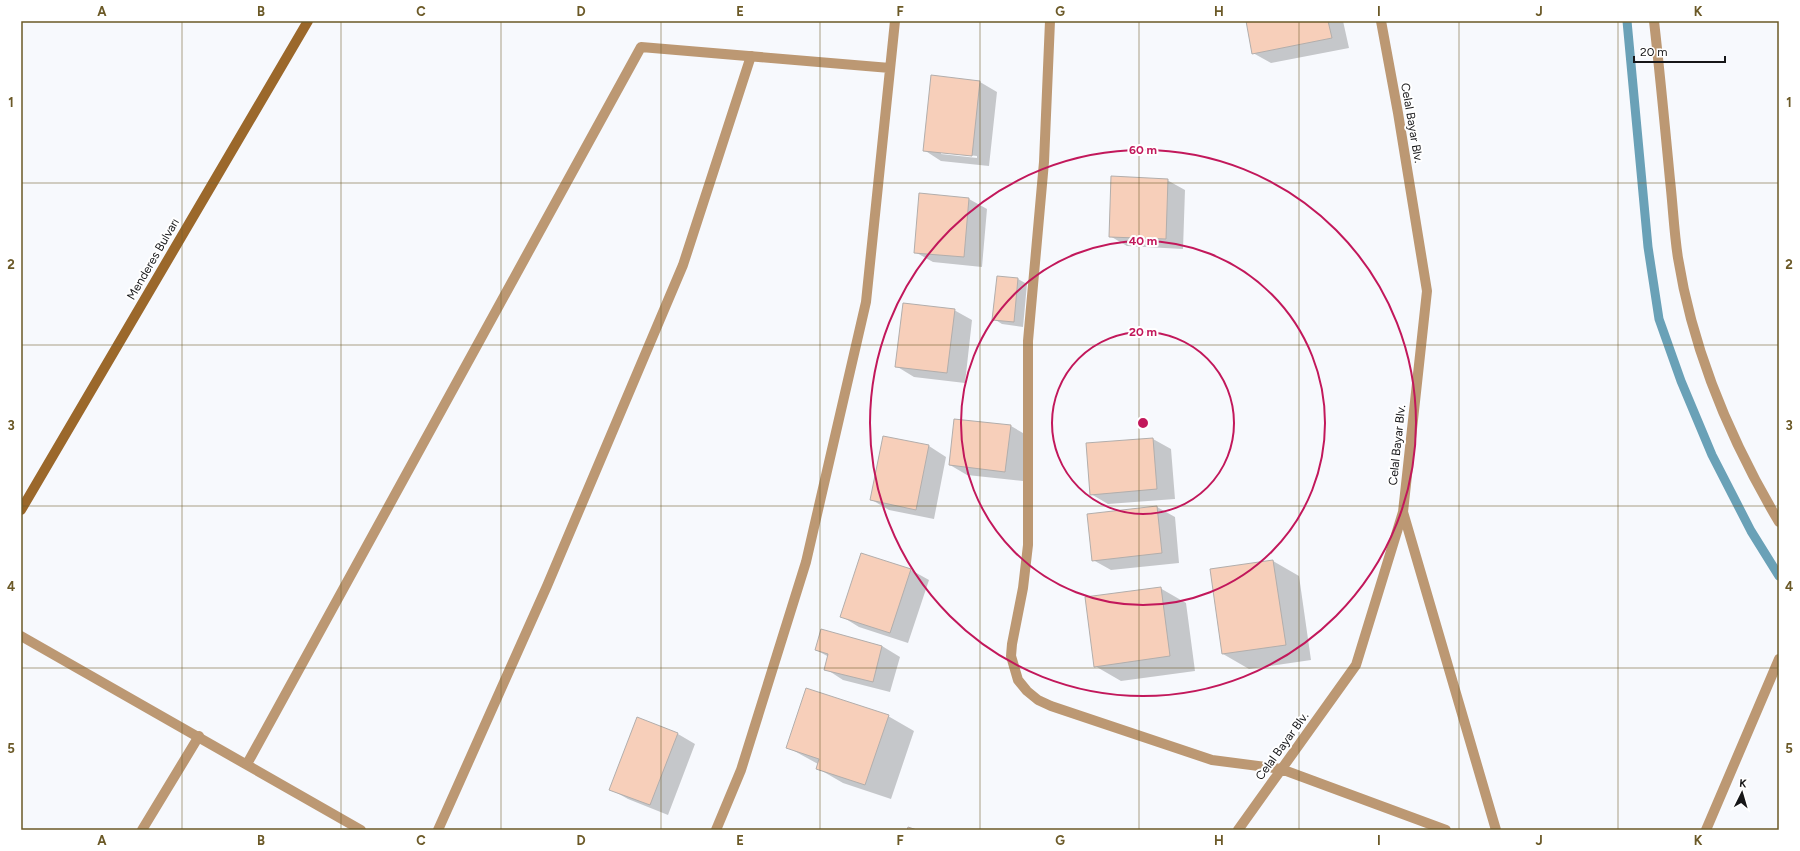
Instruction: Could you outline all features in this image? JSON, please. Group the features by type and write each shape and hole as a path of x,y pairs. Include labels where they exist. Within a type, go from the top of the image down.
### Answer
{"main road":[{"name":"Menderes Bulvarı","path":"21,510 308,21"}],"street":[{"path":"716,830 741,770 806,562 866,302 895,21"},
{"path":"1050,21 1044,162 1028,341 1028,544 1023,588 1012,644 1014,668 1018,680 1027,691 1038,700 1051,706 1212,760 1281,769 1446,830"},
{"name":"Celal Bayar Blv.","path":"1238,830 1356,665 1403,512 1427,291 1398,113 1381,21"},
{"path":"1654,21 1678,258 1686,299 1697,340 1726,421 1745,461 1779,522"},
{"path":"247,764 641,47 890,68"},
{"path":"438,830 547,586 683,265 751,56"},
{"path":"1403,512 1496,830"},
{"path":"21,636 199,736 361,830"},
{"path":"1706,830 1779,659"},
{"path":"142,830 199,736"}],"building":[{"path":"1246,21 1328,21 1332,38 1252,54"},
{"path":"931,75 980,81 972,156 923,151"},
{"path":"1111,176 1168,179 1166,239 1109,237"},
{"path":"919,193 969,198 964,257 914,253"},
{"path":"997,276 1018,278 1014,322 992,320"},
{"path":"903,303 955,309 947,373 895,367"},
{"path":"954,419 1011,425 1005,472 949,465"},
{"path":"883,436 929,445 916,510 870,500"},
{"path":"1153,438 1157,489 1090,495 1086,443"},
{"path":"1157,506 1162,553 1092,561 1087,514"},
{"path":"861,553 911,569 890,633 840,617"},
{"path":"1273,560 1286,645 1222,654 1210,569"},
{"path":"1161,587 1170,656 1094,667 1085,597"},
{"path":"821,629 882,646 873,682 824,670 828,654 815,650"},
{"path":"806,688 889,715 865,785 816,769 819,759 786,748"},
{"path":"637,717 678,733 650,805 609,790"},
{"path":"908,827 917,830 907,830"}],"waterway":[{"path":"1627,21 1648,247 1659,319 1681,381 1712,455 1751,531 1779,576"}]}
